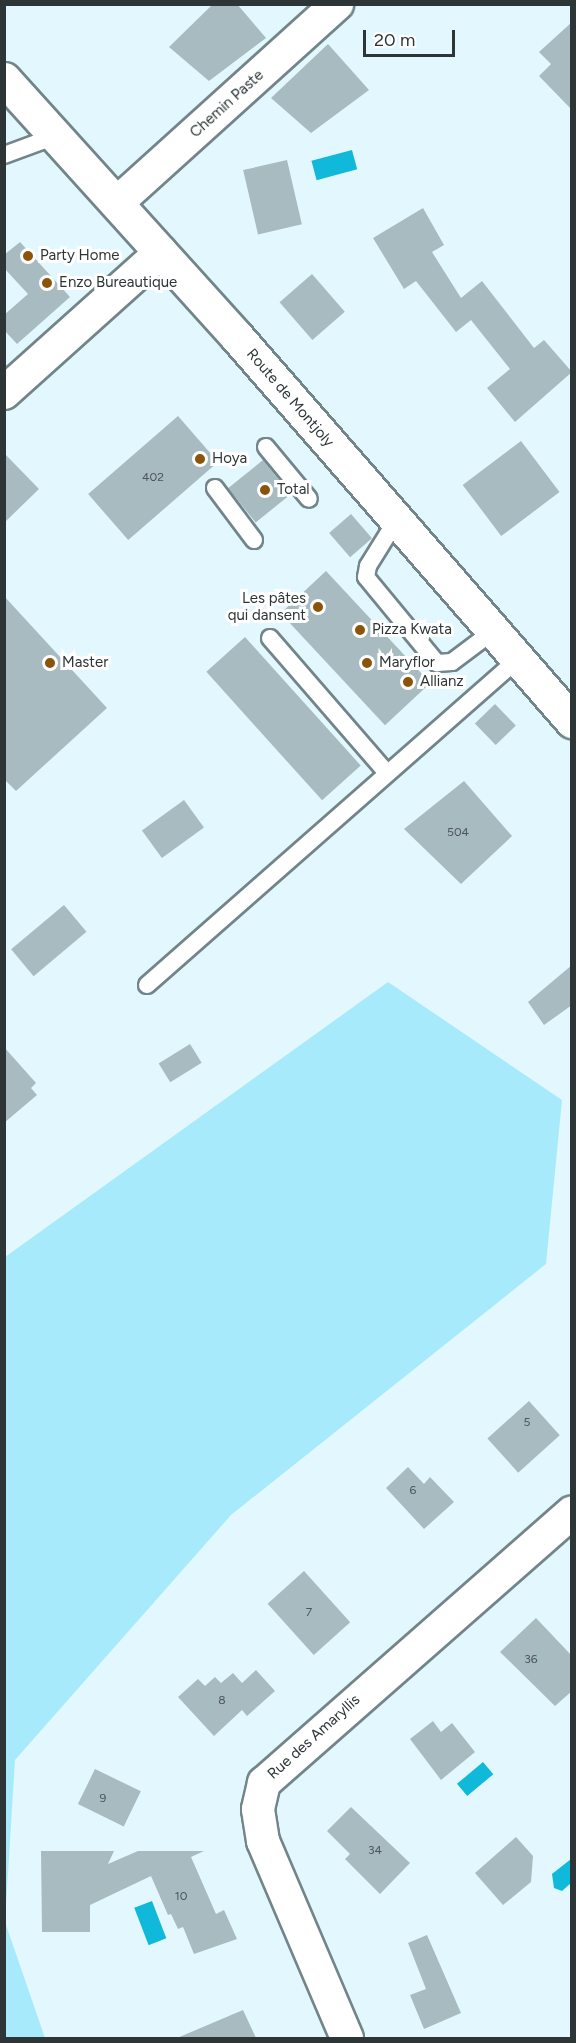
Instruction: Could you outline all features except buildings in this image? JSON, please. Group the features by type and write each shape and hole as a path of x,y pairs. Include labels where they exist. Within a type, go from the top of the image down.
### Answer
{"main road":[{"name":"Route de Montjoly","path":"4,79 161,252 572,722"}],"street":[{"name":"Chemin Paste","path":"117,203 337,4"},
{"path":"4,393 161,252"},
{"name":"Rue des Amaryllis","path":"347,2038 263,1841 258,1809 264,1783 572,1512"}],"lane":[{"path":"4,155 56,136"},
{"path":"266,447 309,499"},
{"path":"215,488 254,540"},
{"path":"396,521 368,566 366,577 437,663 452,663 492,632"},
{"path":"270,638 387,774"},
{"path":"147,986 517,660"}],"shaded area":[{"path":"352,150 357,169 317,180 311,161"},
{"path":"388,982 562,1100 546,1264 231,1515 15,1760 5,1921 5,1257"},
{"path":"483,1762 493,1774 467,1796 457,1784"},
{"path":"571,1859 571,1883 562,1891 554,1888 552,1874"},
{"path":"152,1901 166,1938 149,1945 134,1908"},
{"path":"5,1922 45,2038 5,2038"}],"place":[{"name":"Party Home","path":"28,256"},
{"name":"Enzo Bureautique","path":"47,283"},
{"name":"Hoya","path":"200,459"},
{"name":"Total","path":"265,490"},
{"name":"Les pâtes qui dansent","path":"318,607"},
{"name":"Pizza Kwata","path":"360,630"},
{"name":"Master","path":"50,663"},
{"name":"Maryflor","path":"367,663"},
{"name":"Allianz","path":"408,682"}]}
